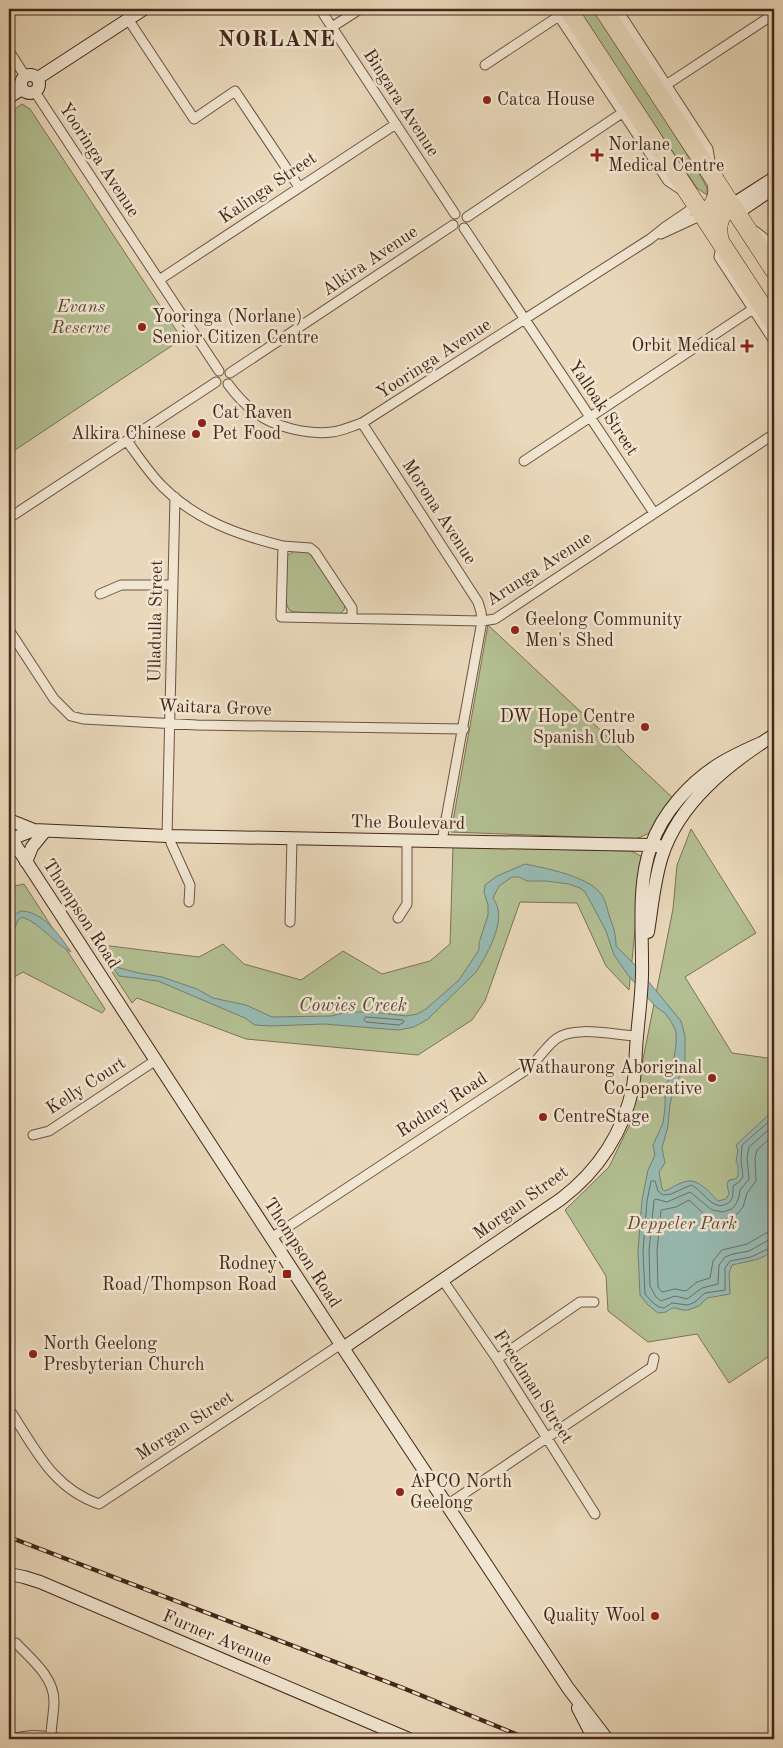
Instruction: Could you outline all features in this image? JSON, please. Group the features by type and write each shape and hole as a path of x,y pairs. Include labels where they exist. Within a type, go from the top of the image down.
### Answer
{"highway":[{"path":"603,9 715,179 717,185 720,242 774,324"},
{"path":"560,11 717,210 774,270"}],"main road":[{"path":"9,97 28,81 144,9"},
{"path":"28,81 40,84 35,92"},
{"path":"717,210 774,178"},
{"path":"717,210 774,188"},
{"path":"665,847 677,823 697,797 713,781 774,734"},
{"path":"651,845 682,795 720,763 761,743"},
{"path":"9,820 39,830 26,862"},
{"name":"The Boulevard","path":"10,837 39,830 169,836 651,845 665,847"},
{"name":"Thompson Road","path":"10,837 271,1238 568,1688 607,1739"},
{"name":"Morgan Street","path":"342,1346 566,1196 584,1180 600,1160 619,1130 628,1109 634,1080 641,996 642,893 644,873 651,845"},
{"name":"Morgan Street","path":"642,969 657,876 665,847"},
{"name":"Furner Avenue","path":"9,1574 40,1582 409,1739"},
{"name":"Thompson Road","path":"568,1688 594,1739"}],"street":[{"name":"Bingara Avenue","path":"320,9 455,214"},
{"path":"332,27 360,9"},
{"path":"617,9 709,150 715,179"},
{"path":"485,65 560,11 622,114 668,182 766,240 774,250"},
{"path":"666,85 774,14"},
{"path":"128,19 194,119 236,92 299,187"},
{"path":"9,51 28,81"},
{"name":"Yooringa Avenue","path":"35,92 219,371"},
{"path":"467,217 622,114"},
{"name":"Kalinga Street","path":"159,280 396,124"},
{"name":"Yooringa Avenue","path":"228,384 239,399 256,414 276,424 313,432 333,432 362,423 525,320 650,239 665,227 717,210"},
{"path":"462,213 467,217 468,222 464,228 457,229 453,226 452,219 455,214 462,213"},
{"name":"Alkira Avenue","path":"230,373 453,226"},
{"path":"464,228 525,320"},
{"path":"720,242 719,257 774,341"},
{"path":"524,461 753,309"},
{"name":"Yalloak Street","path":"525,320 654,513"},
{"path":"224,370 230,373 231,380 228,384 220,386 216,382 215,375 219,371 224,370"},
{"path":"9,518 216,382"},
{"name":"Morona Avenue","path":"362,423 478,602 482,621"},
{"name":"Arunga Avenue","path":"442,841 464,729 482,621 495,619 774,434"},
{"path":"127,441 156,479 188,509 221,527 253,539 283,546 310,548 315,552 352,608 352,618"},
{"name":"Ulladulla Street","path":"175,497 169,836 190,886 190,902"},
{"path":"283,546 280,618 482,621"},
{"path":"100,594 121,585 173,585"},
{"name":"Waitara Grove","path":"9,630 54,699 71,716 83,719 170,723 464,729"},
{"path":"290,922 292,838"},
{"path":"398,918 406,904 407,841"},
{"name":"Rodney Road","path":"271,1238 532,1066 556,1039 568,1033 583,1032 637,1036"},
{"name":"Kelly Court","path":"34,1136 49,1130 156,1060"},
{"name":"Freedman Street","path":"442,1279 497,1359 595,1514"},
{"path":"497,1359 580,1302 594,1302"},
{"name":"Morgan Street","path":"9,1409 48,1468 59,1481 84,1498 99,1504 342,1346"},
{"path":"447,1504 652,1366 654,1358"},
{"path":"16,1643 44,1674 51,1685 54,1700 50,1737"},
{"path":"12,1739 26,1735 62,1739"}],"green space":[{"path":"576,9 596,9 703,180 707,188 707,195 697,188"},
{"name":"Evans Reserve","path":"22,104 30,109 182,339 9,454 9,113"},
{"path":"294,551 306,551 313,556 345,604 344,610 340,614 294,612 289,610 285,598 285,568 287,556"},
{"path":"488,625 673,798 654,831 636,839 451,832"},
{"name":"Deppeler Park","path":"691,829 756,933 685,977 732,1053 767,1058 774,1056 774,1353 729,1383 697,1334 648,1342 608,1311 606,1276 565,1210 609,1167 630,1124 673,909 677,865"},
{"path":"453,847 631,851 641,856 629,990 606,966 577,903 520,902 485,1001 472,1020 418,1055 246,1039 137,998 132,1003 94,944 199,957 223,944 244,964 301,980 343,951 382,974 430,961 450,944"},
{"path":"24,884 105,1009 102,1013 23,972 9,980 9,887"}],"water":[{"name":"Cowies Creek","path":"525,864 568,874 598,890 606,903 614,930 616,946 634,964 681,1021 685,1036 685,1064 675,1086 670,1104 668,1126 662,1148 665,1163 659,1172 662,1189 665,1191 689,1181 699,1183 718,1201 726,1199 729,1194 727,1184 729,1180 735,1179 738,1176 738,1165 736,1162 737,1144 774,1110 774,1248 765,1256 732,1265 729,1273 730,1294 707,1298 699,1306 688,1310 672,1308 666,1312 658,1313 640,1295 638,1251 642,1200 648,1170 655,1155 653,1145 663,1123 665,1088 672,1072 676,1032 666,1014 655,1006 628,975 614,955 606,931 585,892 580,888 569,884 527,881 519,877 512,877 499,886 493,898 498,908 498,925 488,950 476,972 428,1019 414,1027 399,1030 324,1024 255,1025 245,1018 158,981 119,976 112,966 162,977 197,989 213,998 246,1005 272,1017 331,1016 348,1012 373,1012 406,1016 417,1014 426,1009 459,980 479,950 479,943 488,915 488,905 484,892 485,885 497,876"},
{"path":"21,911 37,915 44,920 71,952 36,924 22,917 18,920 9,941 11,920"}],"railway":[{"path":"9,1537 403,1688 528,1739"}],"place":[{"name":"Catca House","path":"487,100"},
{"name":"Norlane Medical Centre","path":"597,155"},
{"name":"Yooringa (Norlane) Senior Citizen Centre","path":"142,327"},
{"name":"Orbit Medical","path":"747,346"},
{"name":"Cat Raven Pet Food","path":"202,423"},
{"name":"Alkira Chinese","path":"196,434"},
{"name":"Geelong Community Men's Shed","path":"515,630"},
{"name":"DW Hope Centre Spanish Club","path":"645,727"},
{"name":"Wathaurong Aboriginal Co-operative","path":"712,1078"},
{"name":"CentreStage","path":"543,1117"},
{"name":"Rodney Road/Thompson Road","path":"287,1274"},
{"name":"North Geelong Presbyterian Church","path":"33,1354"},
{"name":"APCO North Geelong","path":"400,1492"},
{"name":"Quality Wool","path":"655,1616"}],"district":[{"name":"NORLANE","path":"277,40"}]}
